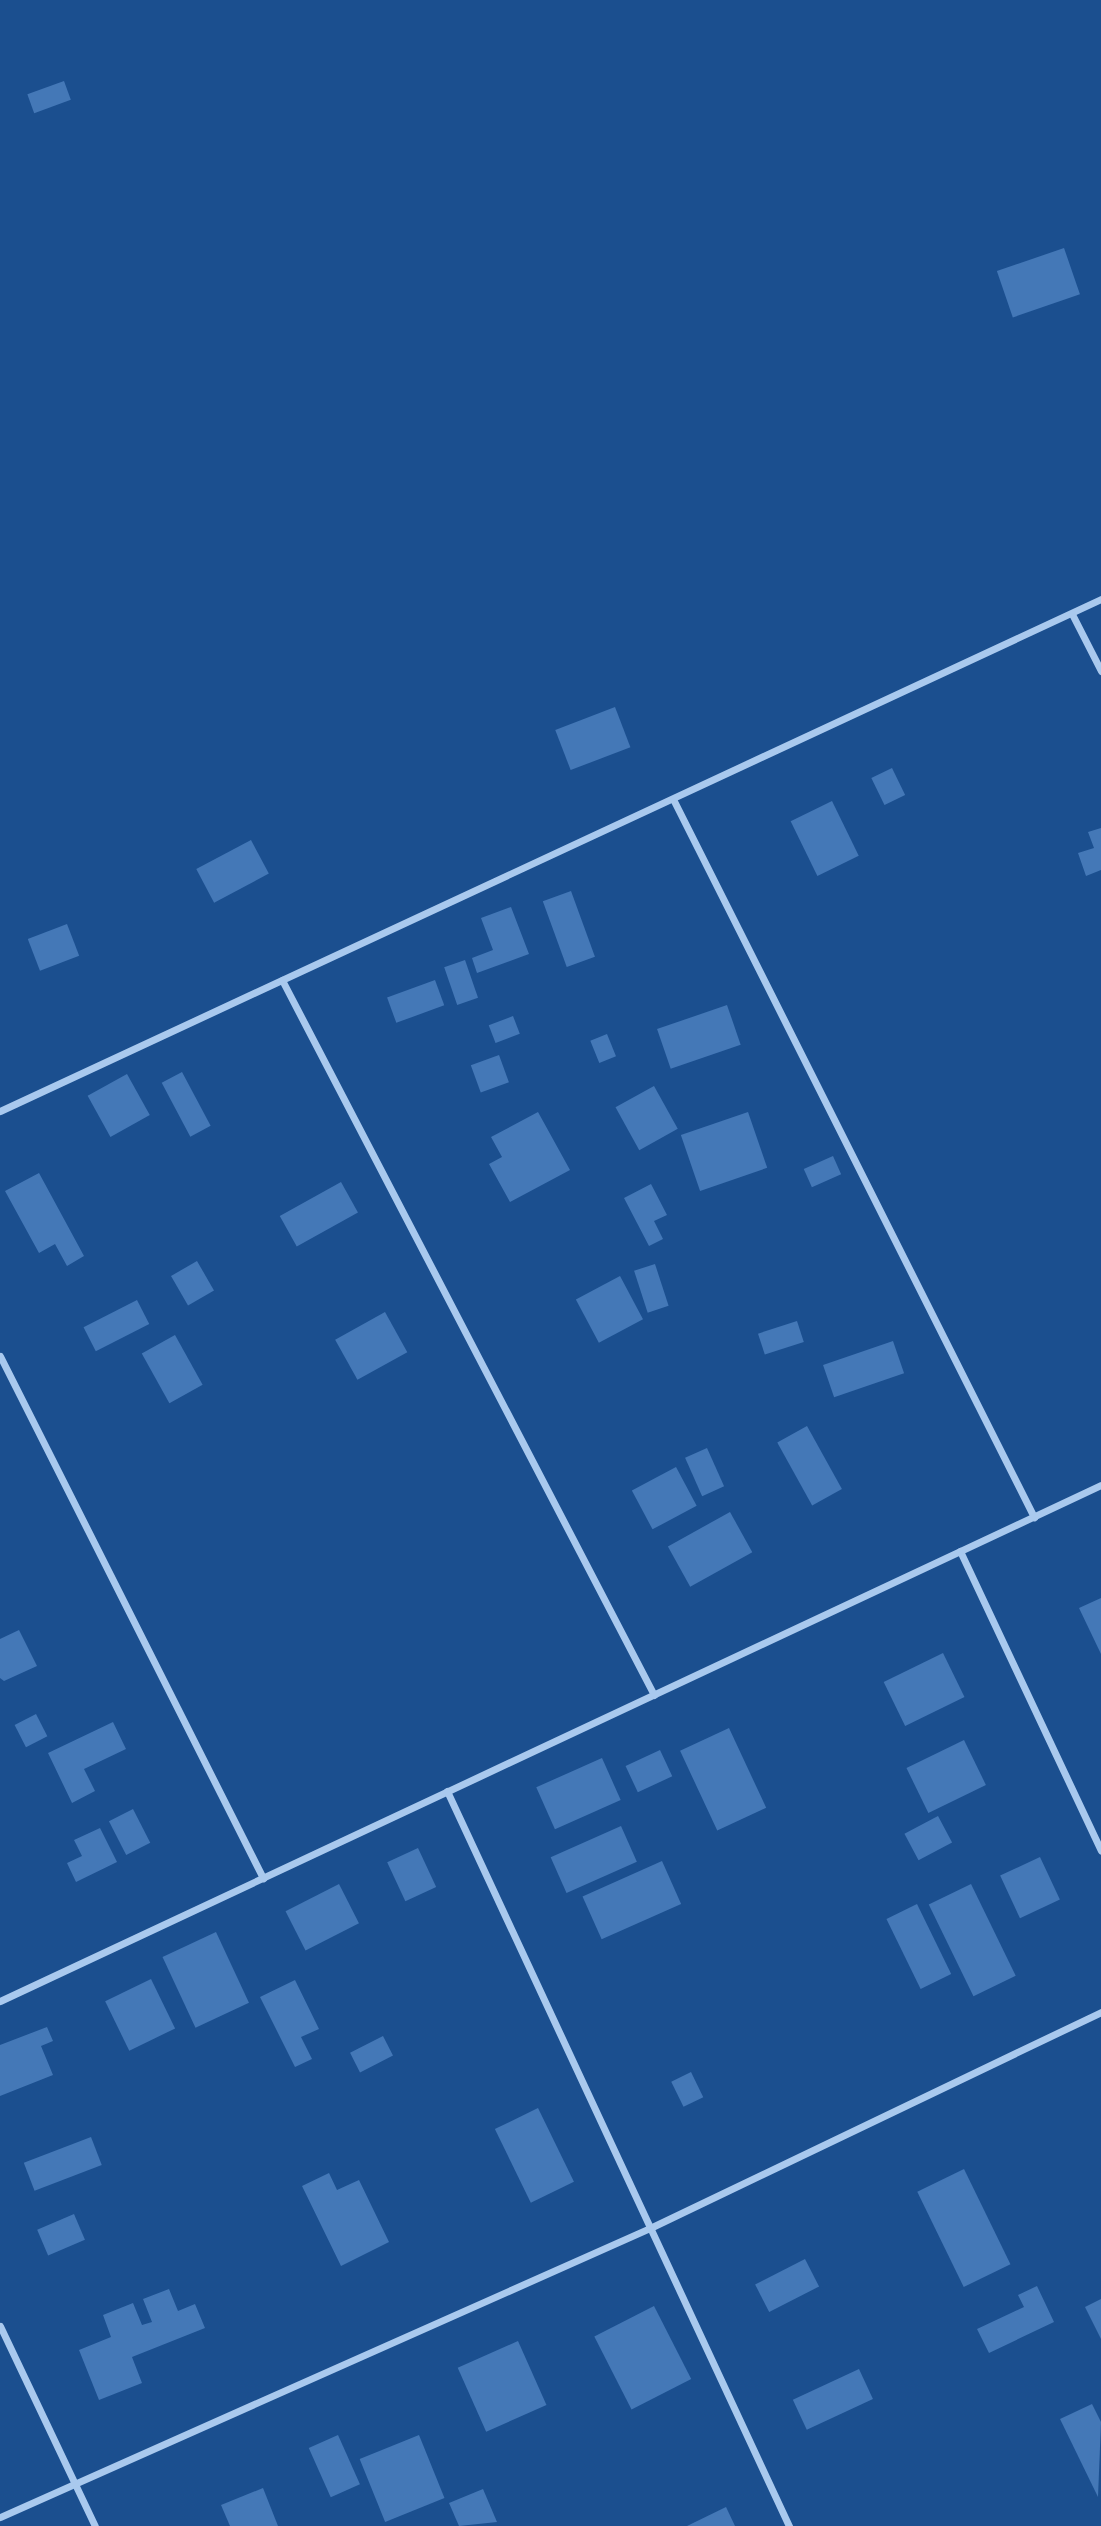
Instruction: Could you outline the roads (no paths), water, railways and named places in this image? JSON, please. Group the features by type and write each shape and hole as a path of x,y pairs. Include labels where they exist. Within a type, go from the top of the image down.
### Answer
{"street":[{"path":"0,1111 1101,599"},
{"path":"1072,614 1101,671"},
{"path":"673,799 1034,1517"},
{"path":"282,980 654,1695"},
{"path":"0,1356 262,1878"},
{"path":"0,2001 1101,1485"},
{"path":"960,1551 1101,1850"},
{"path":"447,1791 789,2526"},
{"path":"0,2517 650,2228 1101,2012"},
{"path":"0,2326 95,2526"}]}
